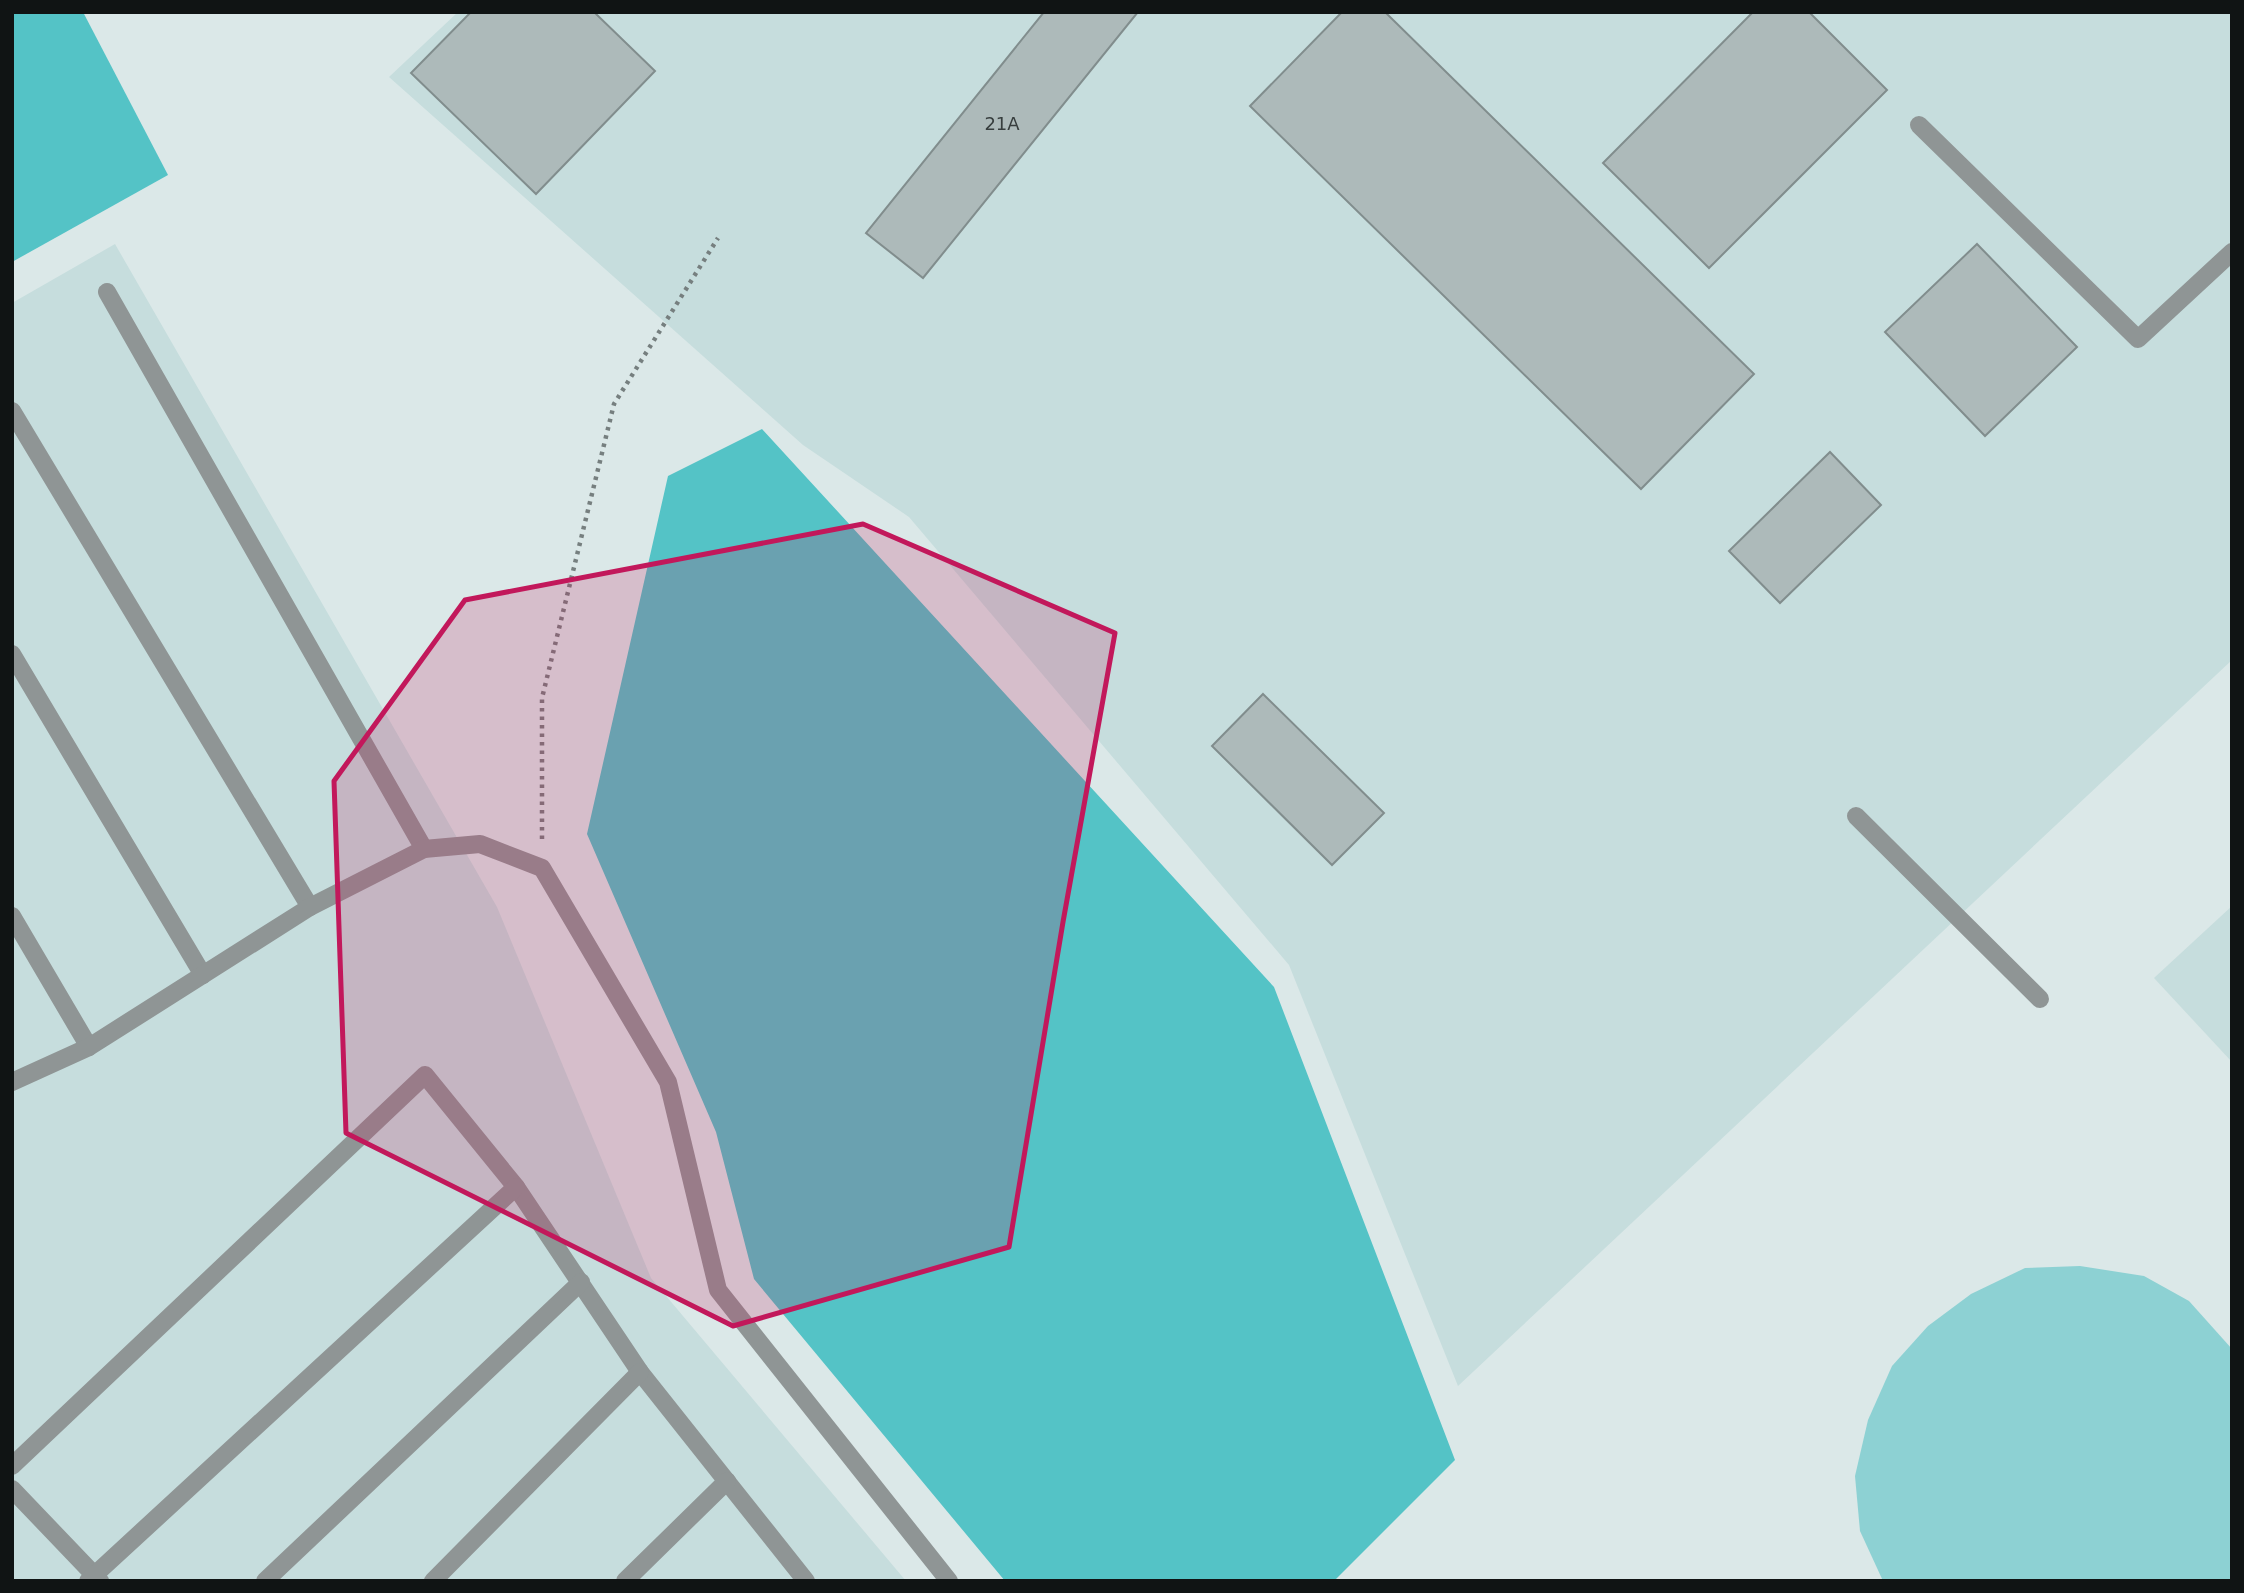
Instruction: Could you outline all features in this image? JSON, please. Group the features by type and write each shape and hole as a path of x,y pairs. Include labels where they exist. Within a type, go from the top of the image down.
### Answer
{"lane":[{"path":"1919,125 2138,339 2232,252"},
{"path":"107,292 424,849"},
{"path":"12,411 310,906"},
{"path":"12,654 203,975"},
{"path":"1856,817 2040,999"},
{"path":"12,1082 89,1047 310,906 424,849 480,844 542,868 668,1082 718,1290 949,1581"},
{"path":"12,916 89,1047"},
{"path":"12,1466 425,1076 516,1187 640,1372 802,1580"},
{"path":"12,1489 94,1579 516,1187"},
{"path":"265,1581 581,1282"},
{"path":"433,1581 640,1372"},
{"path":"625,1581 727,1481"}],"path":[{"path":"542,868 542,698 614,404 718,238"}],"highlighted area":[{"path":"863,524 1115,633 1009,1247 733,1326 346,1133 334,781 465,600"}],"shaded area":[{"path":"12,12 83,12 168,175 12,262"},
{"path":"458,12 2231,12 2232,660 1458,1386 1289,965 909,517 803,445 389,77"},
{"path":"115,244 497,907 651,1278 906,1581 12,1581 12,303"},
{"path":"762,429 1274,987 1455,1460 1334,1581 1005,1581 754,1279 716,1132 587,834 668,476"},
{"path":"2232,906 2232,1062 2154,978"},
{"path":"2080,1266 2144,1276 2189,1301 2232,1349 2232,1581 1883,1581 1860,1531 1855,1476 1868,1420 1892,1366 1928,1326 1971,1294 2025,1268"}],"building":[{"path":"471,12 594,12 655,71 536,194 411,73"},
{"path":"1044,12 1138,12 923,278 866,233"},
{"path":"1342,12 1385,12 1754,374 1641,489 1250,106"},
{"path":"1753,12 1809,12 1887,90 1709,268 1603,163"},
{"path":"1977,244 2077,347 1985,436 1885,332"},
{"path":"1830,452 1881,505 1780,603 1729,551"},
{"path":"1263,694 1384,813 1332,865 1212,746"}]}
